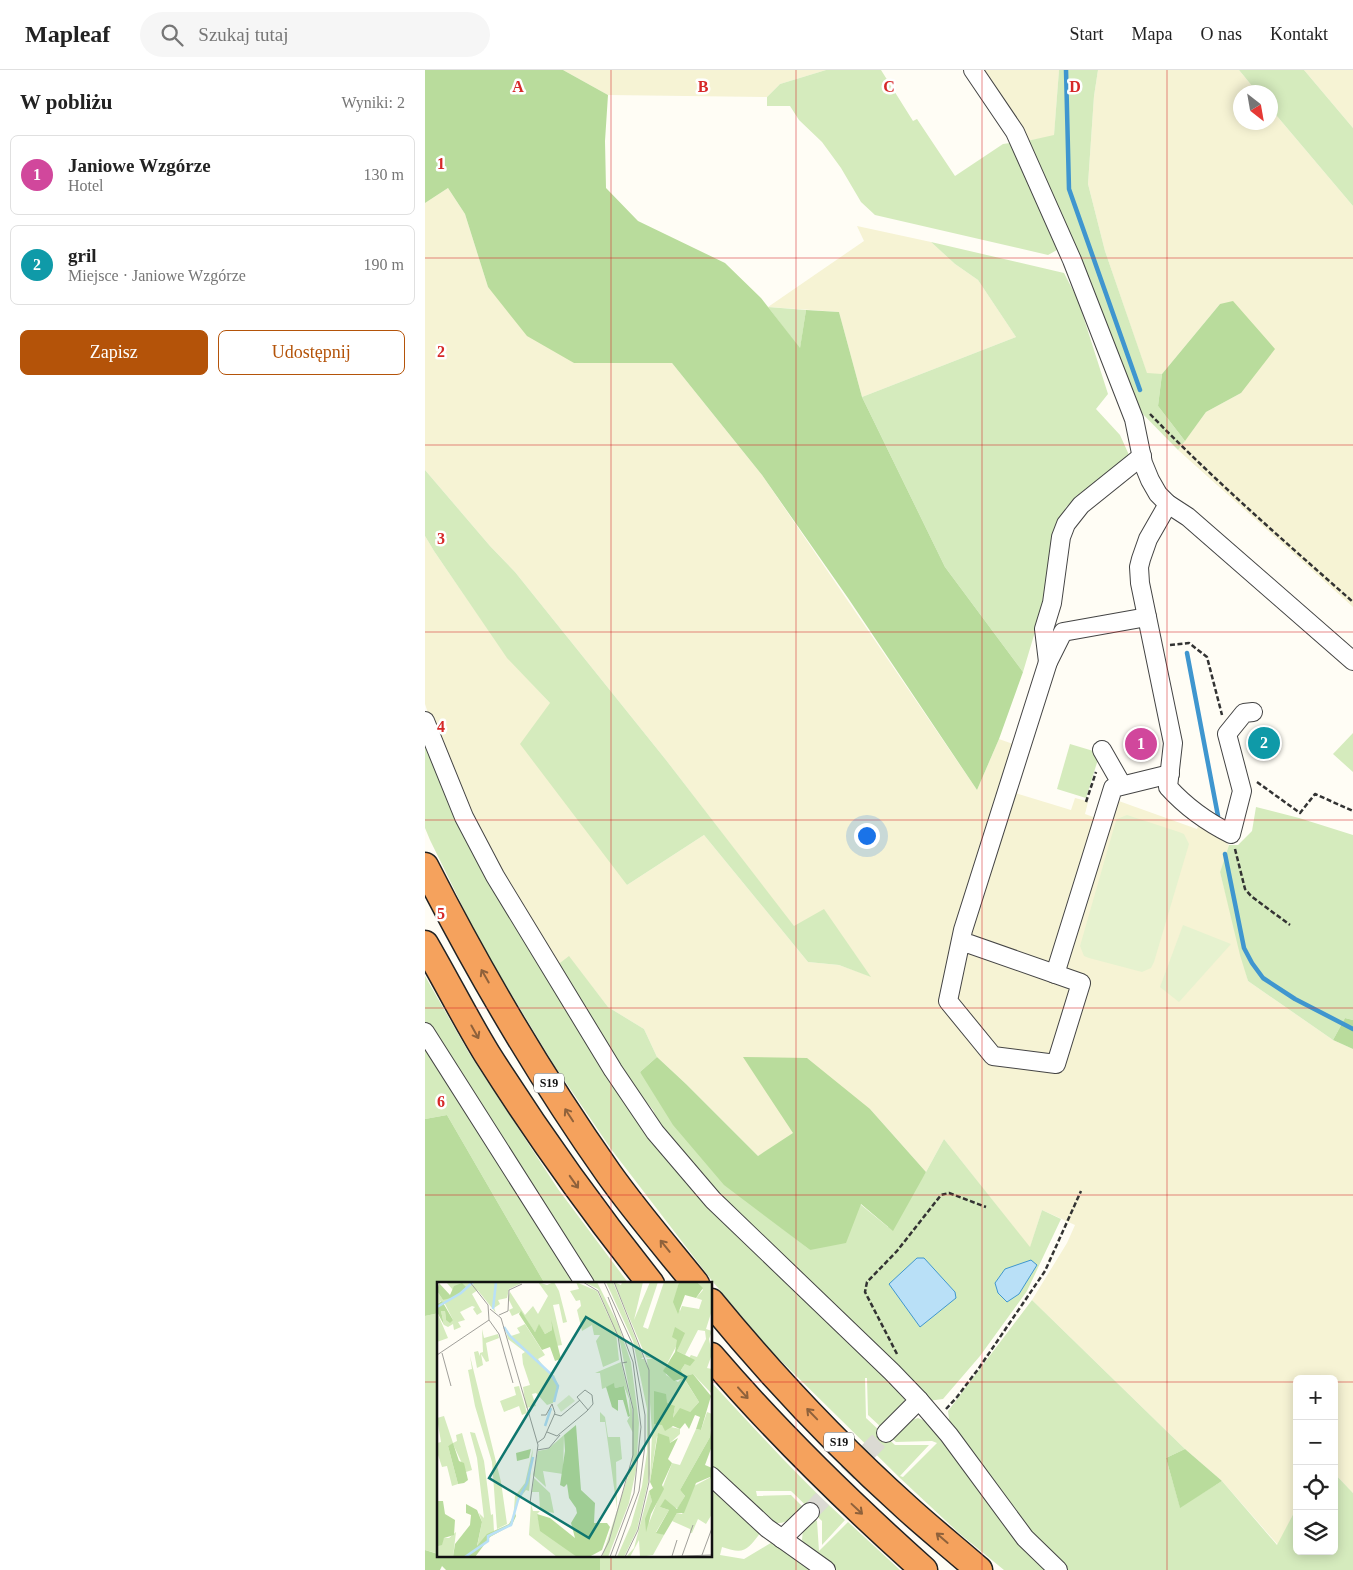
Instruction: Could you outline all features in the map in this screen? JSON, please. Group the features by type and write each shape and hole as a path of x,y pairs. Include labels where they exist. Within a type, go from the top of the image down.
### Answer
{"highway":[{"name":"S19","path":"425,866 454,923 521,1039 568,1113 610,1175 694,1282"},
{"name":"S19","path":"425,944 486,1052 545,1142 607,1229 649,1282"},
{"name":"S19","path":"713,1304 782,1383 846,1450 907,1508 979,1570"},
{"name":"S19","path":"713,1358 789,1442 924,1570"}],"street":[{"path":"973,70 1015,132 1072,260 1134,419 1142,456 1150,480 1158,494 1168,504 1195,523 1353,661"},
{"path":"1048,662 1044,628 1052,603 1061,537 1066,524 1081,505 1142,456"},
{"path":"1168,504 1149,539 1139,568 1140,583 1173,742 1168,787 1210,824 1231,834 1241,791 1227,734 1244,714 1253,712"},
{"path":"961,941 1081,983 1056,1064 993,1056 948,1000 961,941 1048,662 1063,632 1147,617"},
{"path":"425,721 464,816 495,876 613,1070 655,1132 713,1200 936,1418 1025,1538 1058,1570"},
{"path":"1102,750 1122,785"},
{"path":"1055,974 1113,788 1170,774"},
{"path":"425,1032 584,1282"},
{"path":"886,1433 919,1400"},
{"path":"713,1478 767,1528 826,1570"},
{"path":"782,1539 809,1512"}],"path":[{"path":"1126,398 1143,408 1267,526 1353,602"},
{"path":"1153,648 1189,644 1207,657 1227,734"},
{"path":"1255,790 1257,782 1300,813 1315,794 1353,811"},
{"path":"1306,795 1311,800"},
{"path":"1231,834 1245,888 1251,896 1290,925"},
{"path":"936,1418 957,1396 979,1368 1045,1271 1081,1191"},
{"path":"896,1377 899,1360 865,1292 867,1282 897,1251 941,1195 949,1193 986,1207"}],"shaded area":[{"path":"563,70 826,70 780,84 767,97 608,95"},
{"path":"979,70 1059,70 1054,136 1027,141"},
{"path":"1098,70 1239,70 1251,85 1233,85 1233,130 1278,130 1278,117 1353,206 1353,607 1178,450 1206,412 1241,393 1220,304 1162,374 1147,374 1105,251 1088,184 1094,96"},
{"path":"1304,70 1353,70 1353,128"},
{"path":"448,188 465,214 488,287 574,363 672,363 762,475 977,790 999,739 1013,744 1015,793 1071,810 1075,798 1083,800 1088,802 1085,814 1099,819 1116,800 1197,829 1199,823 1229,845 1220,872 1248,981 1333,1040 1353,1049 1353,1493 1338,1477 1338,1375 1293,1375 1293,1515 1278,1545 1222,1481 1185,1449 1032,1300 1067,1243 1075,1225 1042,1210 1030,1248 944,1139 926,1172 870,1109 793,1134 758,1156 657,1057 644,1029 608,1007 569,957 556,966 497,870 438,743 425,704 425,536 507,657 550,703 627,885 704,835 808,962 839,965 870,976 824,910 794,927 666,760 515,572 490,546 425,470 425,203"},
{"path":"857,226 931,242 955,264 978,280 1016,337 862,397 839,312 768,307 864,241"}],"green space":[{"path":"425,70 563,70 608,95 605,141 606,188 638,221 725,263 761,298 800,348 806,310 839,312 862,397 945,567 1023,672 999,739 977,790 848,598 762,475 672,363 574,363 527,336 488,287 465,214 448,188 425,203"},
{"path":"826,70 881,70 913,121 917,119 955,176 1003,144 1010,143 1057,250 1048,255 875,215 861,202 841,168 822,142 799,120 790,106 767,106 767,97 780,84"},
{"path":"1059,70 1098,70 1094,96 1088,184 1105,251 1147,373 1162,374 1158,406 1185,441 1178,450 1134,405 1027,141 1054,135"},
{"path":"1239,70 1304,70 1353,128 1353,206 1278,117 1278,85 1251,85"},
{"path":"931,242 1064,273 1078,300 1108,394 1096,409 1120,435 1129,455 1122,465 1066,507 1053,539 1046,595 1023,672 945,567 862,397 1016,337 978,280 955,264"},
{"path":"1233,301 1275,349 1241,393 1206,412 1185,441 1158,406 1162,374 1220,304"},
{"path":"768,307 806,310 800,349"},
{"path":"425,470 490,546 515,572 666,760 794,926 824,909 871,977 839,965 808,962 704,835 627,885 520,744 550,703 507,658 425,536"},
{"path":"1353,733 1353,772 1333,754"},
{"path":"425,736 650,1136 905,1396 904,1408 883,1429 868,1415 867,1378 865,1378 866,1418 895,1445 929,1445 900,1476 903,1477 937,1443 932,1441 896,1442 890,1437 903,1423 918,1418 935,1425 1050,1570 1004,1570 960,1534 901,1479 772,1352 713,1282 611,1149 554,1065 480,942 430,840 425,828"},
{"path":"1070,744 1100,753 1086,798 1057,789"},
{"path":"1256,807 1353,835 1353,1020 1345,1018 1333,1040 1248,981 1220,872 1229,845 1238,845 1252,831"},
{"path":"1127,815 1184,834 1189,844 1154,962 1151,968 1142,972 1084,956 1080,946 1115,824 1117,819"},
{"path":"1183,925 1231,944 1179,1002 1160,987"},
{"path":"569,956 608,1007 644,1029 657,1057 640,1072 769,1218 810,1250 860,1204 888,1227 926,1172 944,1139 1030,1247 1042,1210 1061,1219 1027,1291 980,1356 943,1399 928,1401 729,1209 659,1125 653,1110 623,1074 556,966"},
{"path":"425,976 469,1053 558,1189 628,1282 592,1282 425,1025"},
{"path":"1345,1018 1353,1020 1353,1049 1333,1040"},
{"path":"425,1044 577,1282 544,1282 447,1115 425,1119"},
{"path":"657,1057 758,1156 793,1133 743,1057 807,1058 870,1109 926,1172 893,1231 861,1204 846,1243 810,1250 724,1185 673,1125 640,1072"},
{"path":"447,1115 544,1282 437,1282 437,1313 425,1316 425,1119"},
{"path":"1032,1300 1185,1449 1166,1458 1180,1507 1222,1481 1277,1545 1293,1515 1293,1555 1338,1555 1338,1477 1353,1493 1353,1570 1068,1570 1032,1539 950,1426 948,1411"},
{"path":"437,1313 437,1553 425,1550 425,1316"},
{"path":"713,1384 794,1470 845,1520 822,1545 822,1521 791,1491 756,1491 757,1496 791,1495 804,1508 783,1523 766,1520 713,1469"},
{"path":"1185,1449 1222,1481 1180,1508 1166,1458"},
{"path":"713,1488 761,1532 749,1547 736,1551 722,1547 720,1555 744,1559 774,1541 815,1570 600,1570 600,1558 713,1558"},
{"path":"812,1517 817,1521 819,1551 848,1522 900,1570 834,1570 810,1553 802,1540 803,1529"},
{"path":"425,1550 437,1554 437,1558 600,1558 600,1570 446,1570 442,1566 440,1570 425,1570"}],"water":[{"path":"917,1258 924,1258 955,1292 956,1298 920,1327 889,1284"},
{"path":"1031,1260 1037,1265 1019,1294 1007,1302 998,1293 995,1283 1005,1269"}],"waterway":[{"path":"1066,70 1069,189 1140,390"},
{"path":"1187,653 1218,816"},
{"path":"1225,854 1244,948 1252,963 1263,978 1295,999 1353,1029"}],"tunnel":[{"path":"810,1512 886,1433"}],"place":[{"name":"gril","path":"1264,743"},
{"name":"Janiowe Wzgórze","path":"1141,744"}]}
